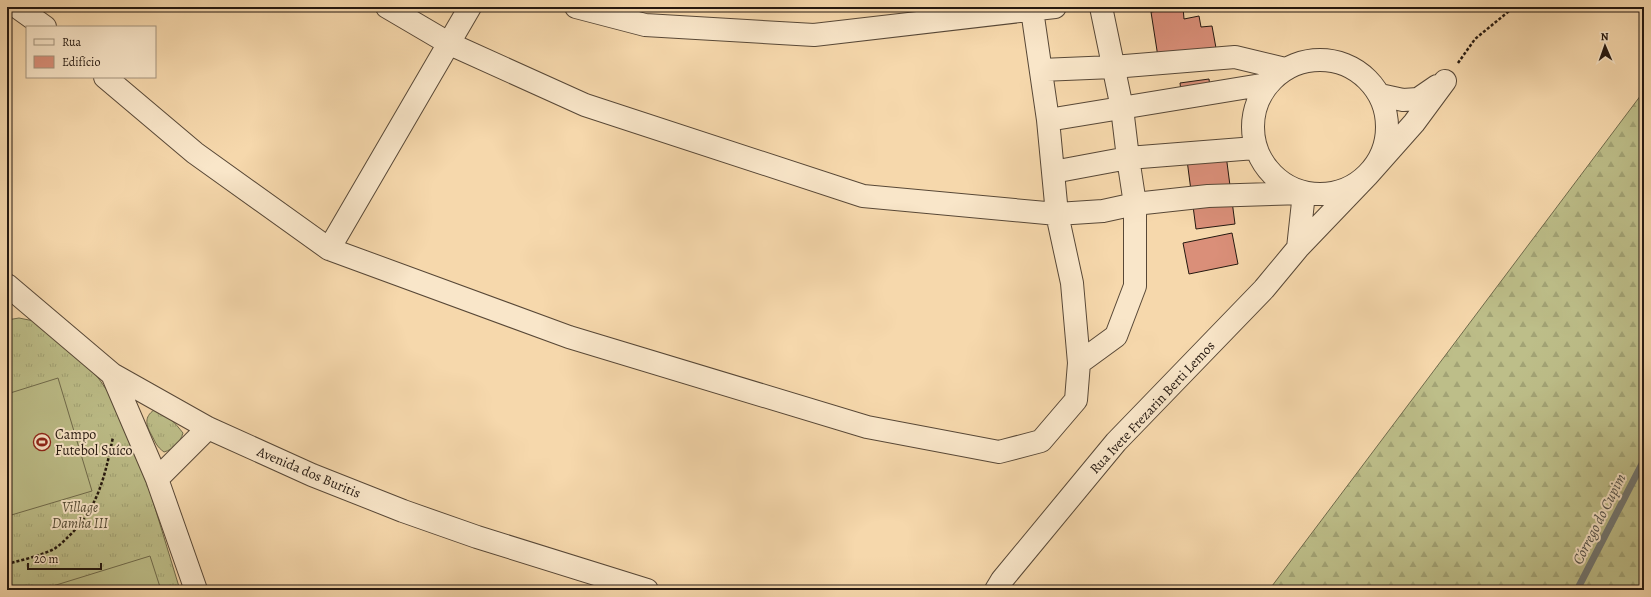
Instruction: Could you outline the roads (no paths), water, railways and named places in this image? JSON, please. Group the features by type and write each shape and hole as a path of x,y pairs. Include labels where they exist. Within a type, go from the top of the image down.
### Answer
{"street":[{"path":"17,7 44,26"},
{"path":"387,7 450,44 585,105 863,196 1057,214 1103,211 1135,204 1208,196 1304,193 1326,195 1348,189 1367,176 1380,158 1387,138 1387,116 1380,95 1366,78 1348,66 1327,60 1305,62 1285,70 1267,84 1256,104 1253,118 1252,126 1255,148 1266,168 1282,184 1304,193"},
{"path":"329,249 450,44 470,7"},
{"path":"576,7 645,25 814,35 1055,7"},
{"path":"1079,363 1116,336 1135,286 1135,204 1122,108 1101,7"},
{"path":"106,78 195,153 329,249 562,334 867,427 999,452 1041,441 1076,400 1079,363 1072,283 1057,214 1048,120 1032,10"},
{"path":"1041,70 1113,67 1235,57 1285,70"},
{"name":"Rua Ivete Frezarin Berti Lemos","path":"996,590 1002,580 1116,442 1264,289 1298,248 1367,176 1414,123 1445,81 1418,99 1403,100 1380,95"},
{"path":"1048,120 1267,84"},
{"path":"1054,172 1128,158 1255,148"},
{"path":"1298,248 1304,193"},
{"name":"Avenida dos Buritis","path":"9,292 112,374 208,428 312,475 403,511 477,537 647,590"},
{"path":"112,374 157,479 196,590"},
{"path":"157,479 208,428"}],"waterway":[{"name":"Córrego do Cupim","path":"1577,590 1644,460"}],"place":[{"name":"Campo Futebol Suíco","path":"42,442"}],"park label":[{"name":"Village Damha III","path":"80,516"}]}
